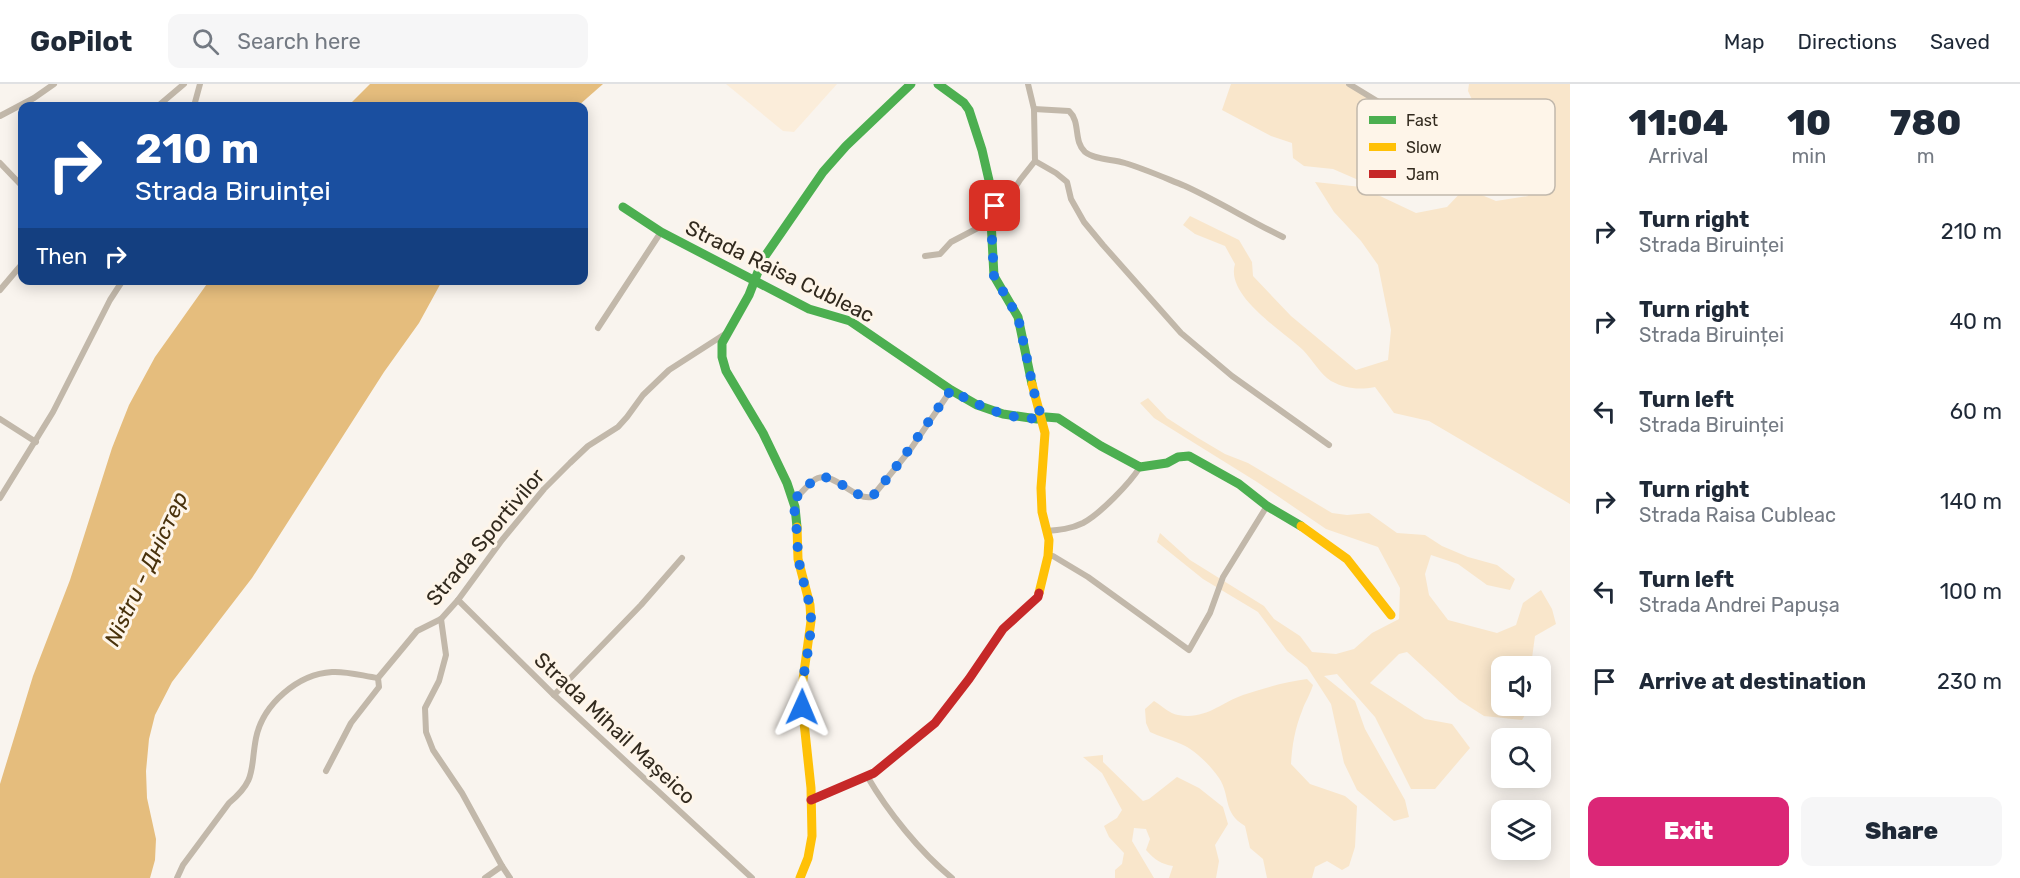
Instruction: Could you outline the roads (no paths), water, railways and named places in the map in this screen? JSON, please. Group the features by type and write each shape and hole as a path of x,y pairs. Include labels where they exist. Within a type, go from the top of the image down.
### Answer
{"street":[{"path":"26,102 54,84"},
{"path":"163,102 184,84"},
{"path":"196,102 200,84"},
{"path":"800,878 810,853 811,800 801,693 811,621 798,560 797,522 792,500 772,449 722,361 722,343 748,295 768,250 834,159 912,84"},
{"path":"811,800 874,773 935,723 1003,629 1038,597 1048,556 1049,540 1042,512 1041,488 1046,437 1018,317 994,276 991,221 994,202 982,150 969,110 964,103 938,84"},
{"path":"925,256 940,254 951,242 991,221 1035,161 1034,109 1028,84"},
{"path":"1349,84 1374,99"},
{"path":"0,116 18,106"},
{"path":"1034,109 1070,112 1077,122 1077,134 1084,151 1125,163 1186,187 1282,237"},
{"path":"1035,161 1067,182 1071,199 1084,222 1181,333 1232,376 1329,445"},
{"path":"0,163 18,182"},
{"name":"Strada Raisa Cubleac","path":"622,207 661,232 808,309 850,321 951,390 977,405 1003,414 1051,417 1066,422 1101,446 1140,467"},
{"name":"Strada Raisa Cubleac","path":"598,328 661,232"},
{"path":"0,290 18,269"},
{"path":"0,498 54,412 120,285"},
{"name":"Strada Sportivilor","path":"326,771 351,723 379,687 378,678 417,631 441,618 458,600 502,540 544,489 588,446 618,426 643,395 669,370 718,337 728,333"},
{"path":"792,500 819,478 826,478 841,484 861,496 872,497 910,450 951,390"},
{"path":"0,419 36,442"},
{"path":"1046,531 1066,530 1084,523 1123,488 1140,467 1167,464 1178,457 1189,456 1239,484 1267,506 1307,530 1347,559 1391,615"},
{"path":"1048,556 1053,556 1089,577 1189,650 1210,613 1223,577 1267,506"},
{"path":"554,695 641,605 682,558"},
{"name":"Strada Mihail Mașeico","path":"458,600 554,695 752,878"},
{"path":"441,618 446,655 438,681 425,708 426,732 433,750 462,793 510,878"},
{"path":"177,878 191,854 250,779 256,736 273,705 285,692 310,677 320,674 341,672 378,678"},
{"path":"867,776 920,847 937,866 952,878"},
{"path":"485,878 502,866"}],"water":[{"path":"370,84 603,84 583,102 352,102"},
{"name":"Nistru - Дністер","path":"206,285 440,285 419,323 384,372 252,578 172,682 155,715 149,739 146,771 147,798 156,839 155,860 150,878 0,878 0,784 33,676 70,580 112,448 129,405 155,357"}]}
